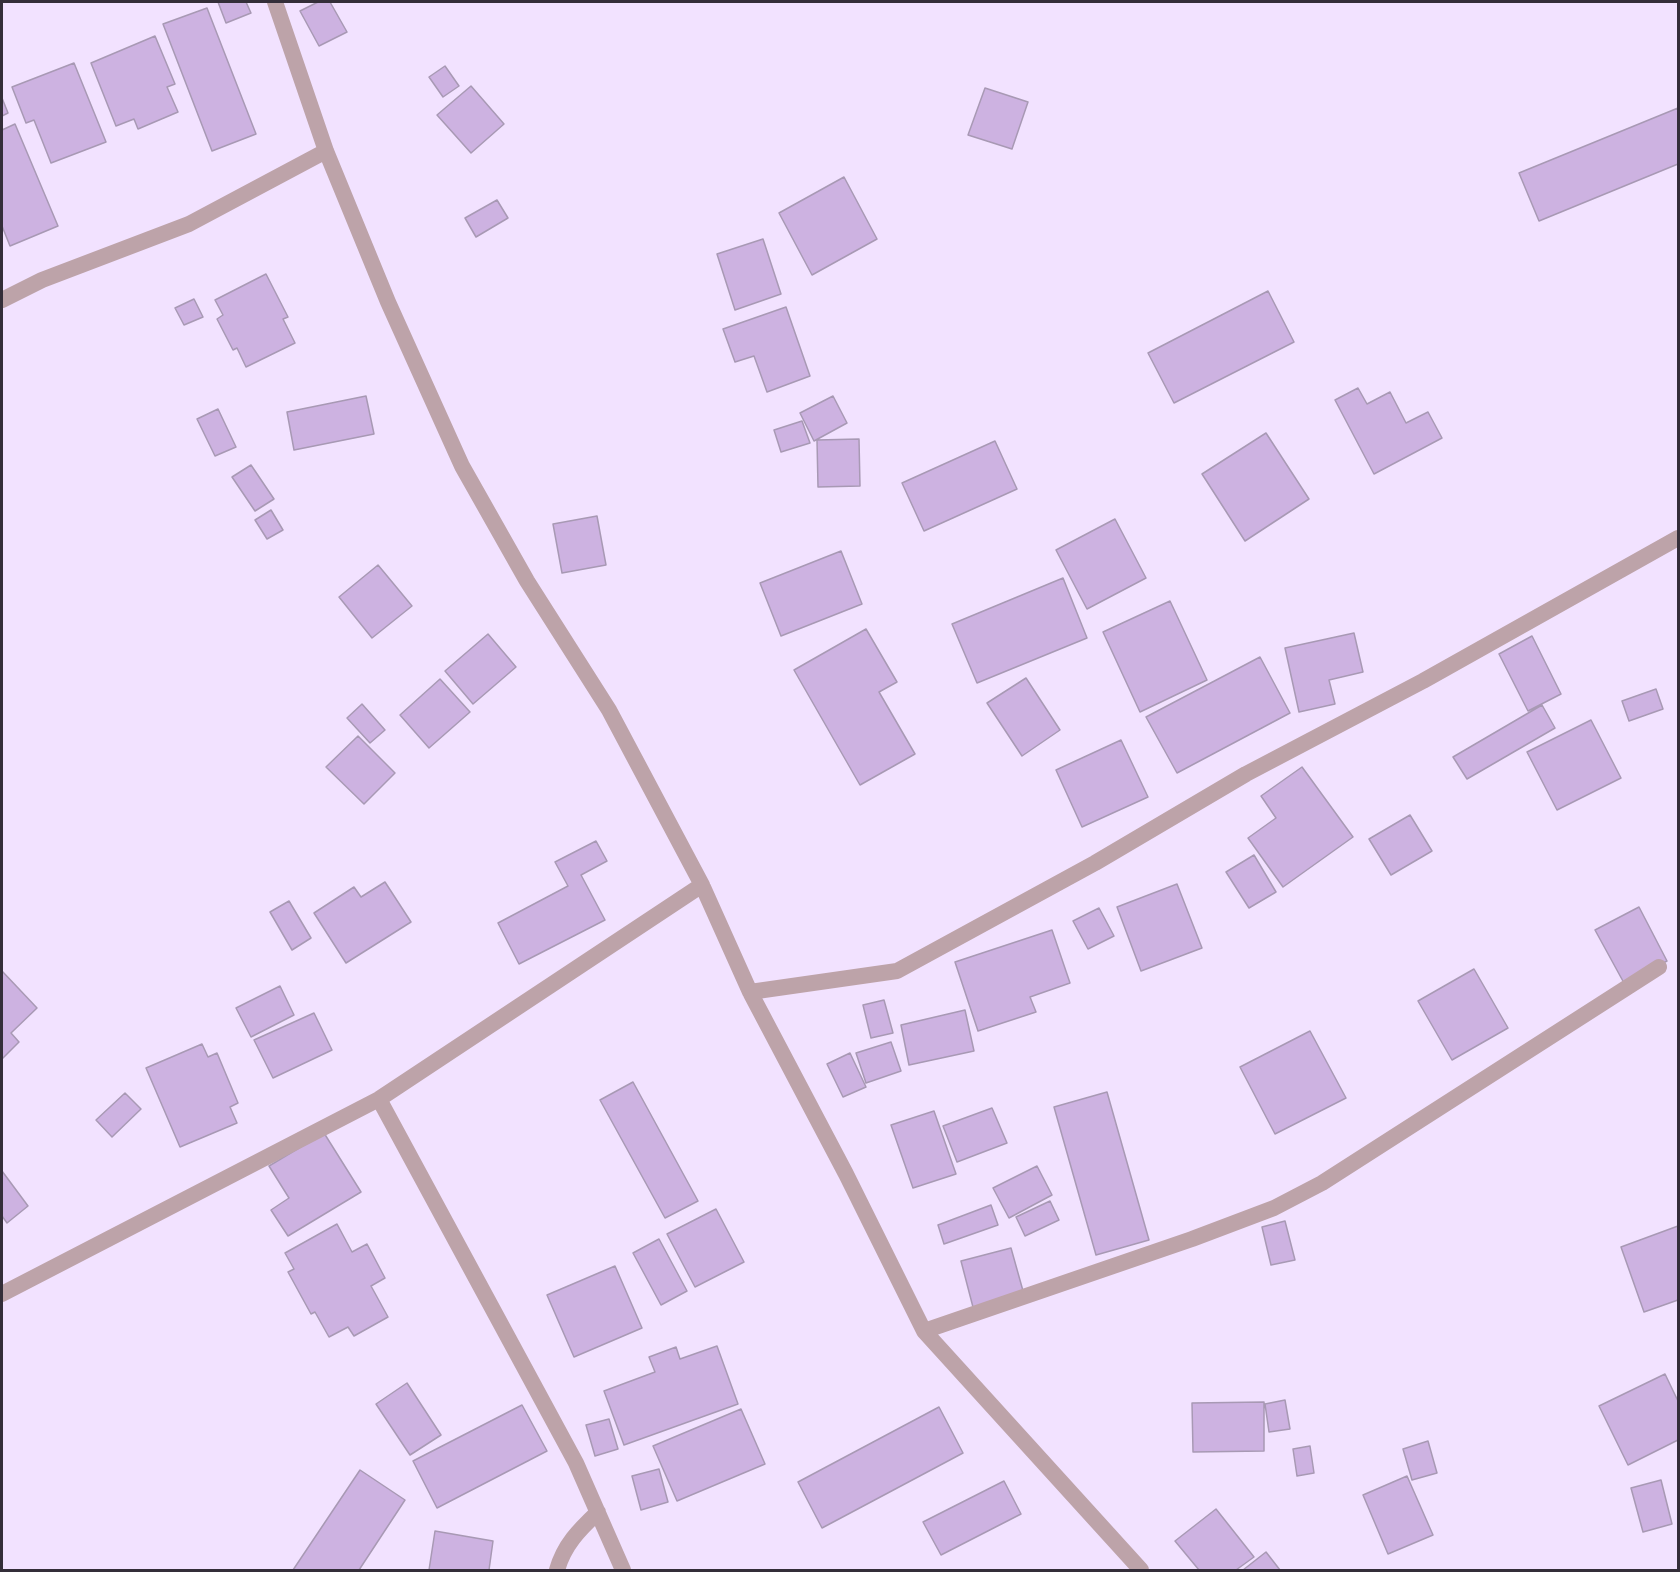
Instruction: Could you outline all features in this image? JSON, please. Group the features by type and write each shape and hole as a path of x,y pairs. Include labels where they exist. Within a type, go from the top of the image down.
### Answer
{"street":[{"path":"275,2 326,151 388,302 462,466 527,580 609,710 702,885 750,992 846,1174 924,1331 1141,1570"},
{"path":"2,300 42,280 189,224 326,151"},
{"path":"750,992 897,971 1095,863 1246,774 1423,681 1678,538"},
{"path":"2,1294 379,1099 702,885"},
{"path":"924,1331 1111,1269 1274,1208 1322,1183 1659,967"},
{"path":"379,1099 576,1463 624,1570"},
{"path":"557,1570 567,1544 577,1531 598,1512"}],"building":[{"path":"218,2 246,2 251,13 226,23"},
{"path":"318,2 330,2 347,32 319,46 300,11"},
{"path":"207,8 256,134 212,151 163,24"},
{"path":"155,36 175,84 167,87 178,112 138,129 134,119 116,126 91,63"},
{"path":"74,63 106,142 51,163 34,120 26,123 12,87"},
{"path":"445,66 459,86 443,97 429,77"},
{"path":"471,86 504,124 471,153 437,115"},
{"path":"985,88 1028,102 1012,149 968,135"},
{"path":"2,98 8,113 2,116"},
{"path":"1678,108 1678,164 1539,221 1519,173"},
{"path":"15,124 58,226 10,246 2,226 2,130"},
{"path":"844,177 877,239 812,275 779,213"},
{"path":"497,200 508,218 476,237 465,218"},
{"path":"763,239 781,294 735,310 717,254"},
{"path":"266,274 288,317 283,319 295,343 246,367 237,348 233,350 217,319 223,315 215,300"},
{"path":"1268,291 1294,342 1174,403 1148,353"},
{"path":"194,299 203,317 184,325 175,308"},
{"path":"786,307 810,376 767,392 754,356 735,362 723,329"},
{"path":"1358,388 1367,404 1390,392 1406,423 1428,412 1442,438 1374,474 1335,400"},
{"path":"366,396 374,434 294,450 287,412"},
{"path":"833,396 847,423 814,441 800,413"},
{"path":"218,409 236,447 215,456 197,419"},
{"path":"802,421 810,443 781,452 774,430"},
{"path":"1266,433 1309,499 1245,541 1202,474"},
{"path":"859,439 860,486 818,487 817,440"},
{"path":"995,441 1017,489 924,531 902,483"},
{"path":"251,465 274,499 255,511 232,477"},
{"path":"271,510 283,530 267,539 255,520"},
{"path":"597,516 606,565 562,573 553,524"},
{"path":"1115,519 1146,578 1087,609 1056,550"},
{"path":"841,551 862,604 781,636 760,583"},
{"path":"378,565 412,606 372,638 339,597"},
{"path":"1063,578 1087,638 977,683 952,624"},
{"path":"1170,601 1207,680 1140,712 1103,632"},
{"path":"866,629 897,682 879,692 915,754 860,785 794,670"},
{"path":"1354,633 1363,672 1329,680 1335,704 1299,712 1285,648"},
{"path":"488,634 516,667 473,704 445,671"},
{"path":"1532,636 1561,694 1528,711 1499,654"},
{"path":"1260,657 1290,713 1177,773 1146,717"},
{"path":"1026,678 1060,730 1022,756 987,703"},
{"path":"440,679 470,712 429,748 400,715"},
{"path":"1656,689 1663,709 1629,721 1622,701"},
{"path":"362,704 385,730 370,743 347,718"},
{"path":"1542,705 1555,728 1467,779 1453,757"},
{"path":"1591,720 1621,778 1557,810 1527,752"},
{"path":"358,736 395,773 364,804 326,767"},
{"path":"1121,740 1148,797 1082,827 1056,770"},
{"path":"1302,767 1353,837 1283,887 1248,838 1276,818 1261,796"},
{"path":"1410,815 1432,851 1391,875 1369,839"},
{"path":"596,841 607,861 581,875 605,920 519,964 498,923 568,886 555,862"},
{"path":"1254,855 1276,892 1249,908 1226,872"},
{"path":"385,882 411,922 346,963 314,913 354,887 361,897"},
{"path":"1177,884 1202,948 1141,971 1117,907"},
{"path":"289,901 311,938 292,950 270,912"},
{"path":"1639,907 1667,961 1624,983 1595,930"},
{"path":"1099,908 1114,936 1088,949 1073,921"},
{"path":"1052,930 1070,983 1030,997 1036,1012 978,1031 955,962"},
{"path":"1474,969 1508,1028 1452,1060 1418,1001"},
{"path":"2,971 37,1008 11,1033 19,1042 2,1059"},
{"path":"280,986 294,1015 251,1037 236,1008"},
{"path":"884,1000 893,1033 871,1038 863,1005"},
{"path":"965,1010 974,1051 909,1065 901,1025"},
{"path":"314,1013 332,1050 273,1078 254,1040"},
{"path":"1310,1031 1346,1098 1275,1134 1240,1067"},
{"path":"891,1042 901,1071 866,1083 856,1053"},
{"path":"202,1044 208,1057 217,1053 238,1103 230,1107 237,1123 180,1147 146,1068"},
{"path":"850,1053 866,1087 843,1097 827,1064"},
{"path":"633,1082 698,1201 665,1218 600,1100"},
{"path":"1107,1092 1149,1240 1096,1255 1054,1107"},
{"path":"125,1093 141,1109 112,1137 96,1120"},
{"path":"992,1108 1007,1143 957,1162 943,1126"},
{"path":"934,1111 956,1174 913,1188 891,1125"},
{"path":"324,1133 361,1192 288,1236 271,1210 289,1198 269,1166"},
{"path":"1037,1166 1052,1195 1009,1218 993,1188"},
{"path":"2,1171 28,1206 7,1223 2,1216"},
{"path":"1050,1201 1059,1220 1025,1236 1016,1217"},
{"path":"991,1205 998,1225 944,1244 938,1225"},
{"path":"716,1209 744,1262 695,1287 667,1234"},
{"path":"1285,1221 1295,1260 1271,1265 1262,1227"},
{"path":"337,1224 352,1252 367,1244 385,1278 371,1286 388,1317 354,1336 348,1327 329,1337 315,1312 311,1314 288,1272 294,1269 285,1253"},
{"path":"1678,1226 1678,1300 1644,1312 1621,1247"},
{"path":"659,1239 687,1291 661,1305 633,1253"},
{"path":"1011,1248 1025,1298 974,1311 961,1261"},
{"path":"615,1266 642,1328 574,1357 547,1295"},
{"path":"717,1346 738,1404 624,1445 604,1391 655,1372 649,1357 676,1347 680,1359"},
{"path":"1665,1374 1678,1401 1678,1440 1628,1465 1599,1406"},
{"path":"407,1383 441,1435 410,1455 376,1404"},
{"path":"1285,1400 1290,1429 1269,1432 1265,1404"},
{"path":"1264,1402 1264,1451 1193,1452 1192,1403"},
{"path":"522,1405 547,1451 437,1508 413,1461"},
{"path":"939,1407 963,1453 822,1528 798,1482"},
{"path":"741,1409 765,1464 677,1501 653,1446"},
{"path":"609,1419 618,1449 595,1456 586,1425"},
{"path":"1428,1441 1437,1473 1412,1480 1403,1449"},
{"path":"1310,1446 1314,1473 1297,1476 1293,1449"},
{"path":"659,1469 668,1502 641,1510 632,1476"},
{"path":"360,1470 405,1500 359,1570 293,1570"},
{"path":"1407,1476 1433,1535 1388,1554 1363,1495"},
{"path":"1661,1480 1672,1524 1643,1532 1631,1488"},
{"path":"1004,1481 1021,1514 941,1555 923,1522"},
{"path":"1216,1509 1254,1557 1236,1570 1199,1570 1175,1541"},
{"path":"435,1531 493,1541 489,1570 429,1570"},
{"path":"1266,1552 1280,1570 1243,1570"}]}
